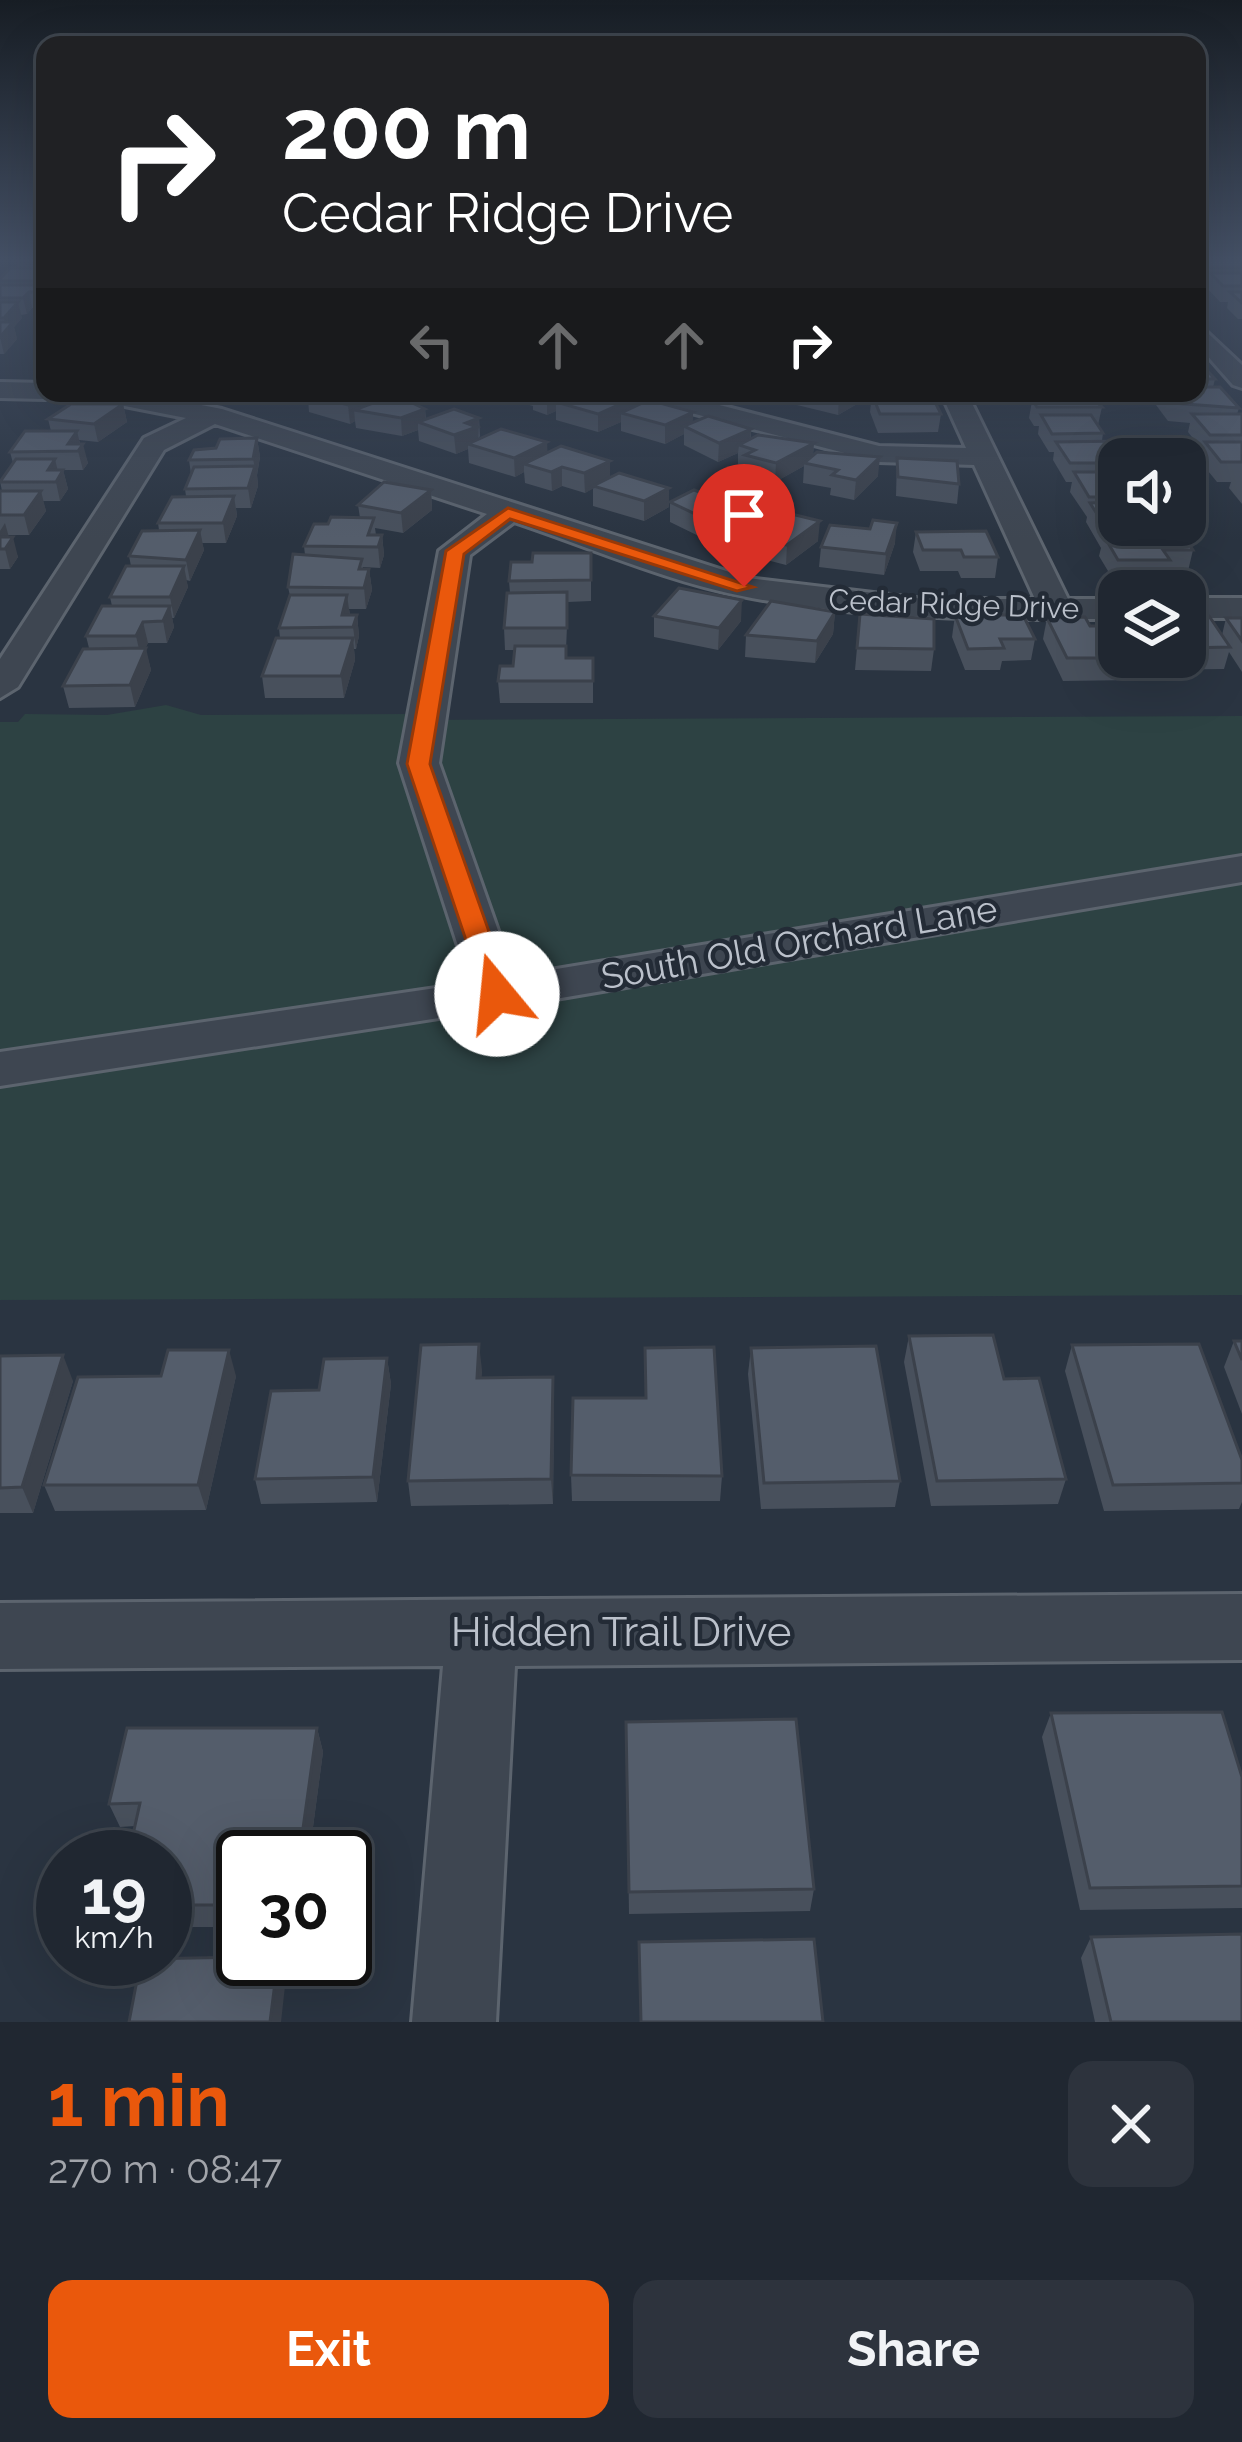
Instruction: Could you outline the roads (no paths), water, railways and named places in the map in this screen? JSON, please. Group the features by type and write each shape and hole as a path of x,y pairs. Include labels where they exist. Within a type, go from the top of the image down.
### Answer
{"street":[{"path":"1216,351 1242,380"},
{"path":"0,390 36,391"},
{"name":"Cedar Ridge Drive","path":"146,402 213,415 744,587 902,607 1098,609"},
{"path":"678,402 879,454 987,458"},
{"path":"959,402 1057,610"},
{"path":"0,687 154,445 213,415"},
{"path":"497,994 418,764 455,551 508,513"},
{"path":"1206,608 1242,608"},
{"name":"South Old Orchard Lane","path":"0,1069 497,994 1242,869"},
{"name":"Hidden Trail Drive","path":"0,1636 1242,1627"},
{"path":"454,2022 481,1632"}]}
